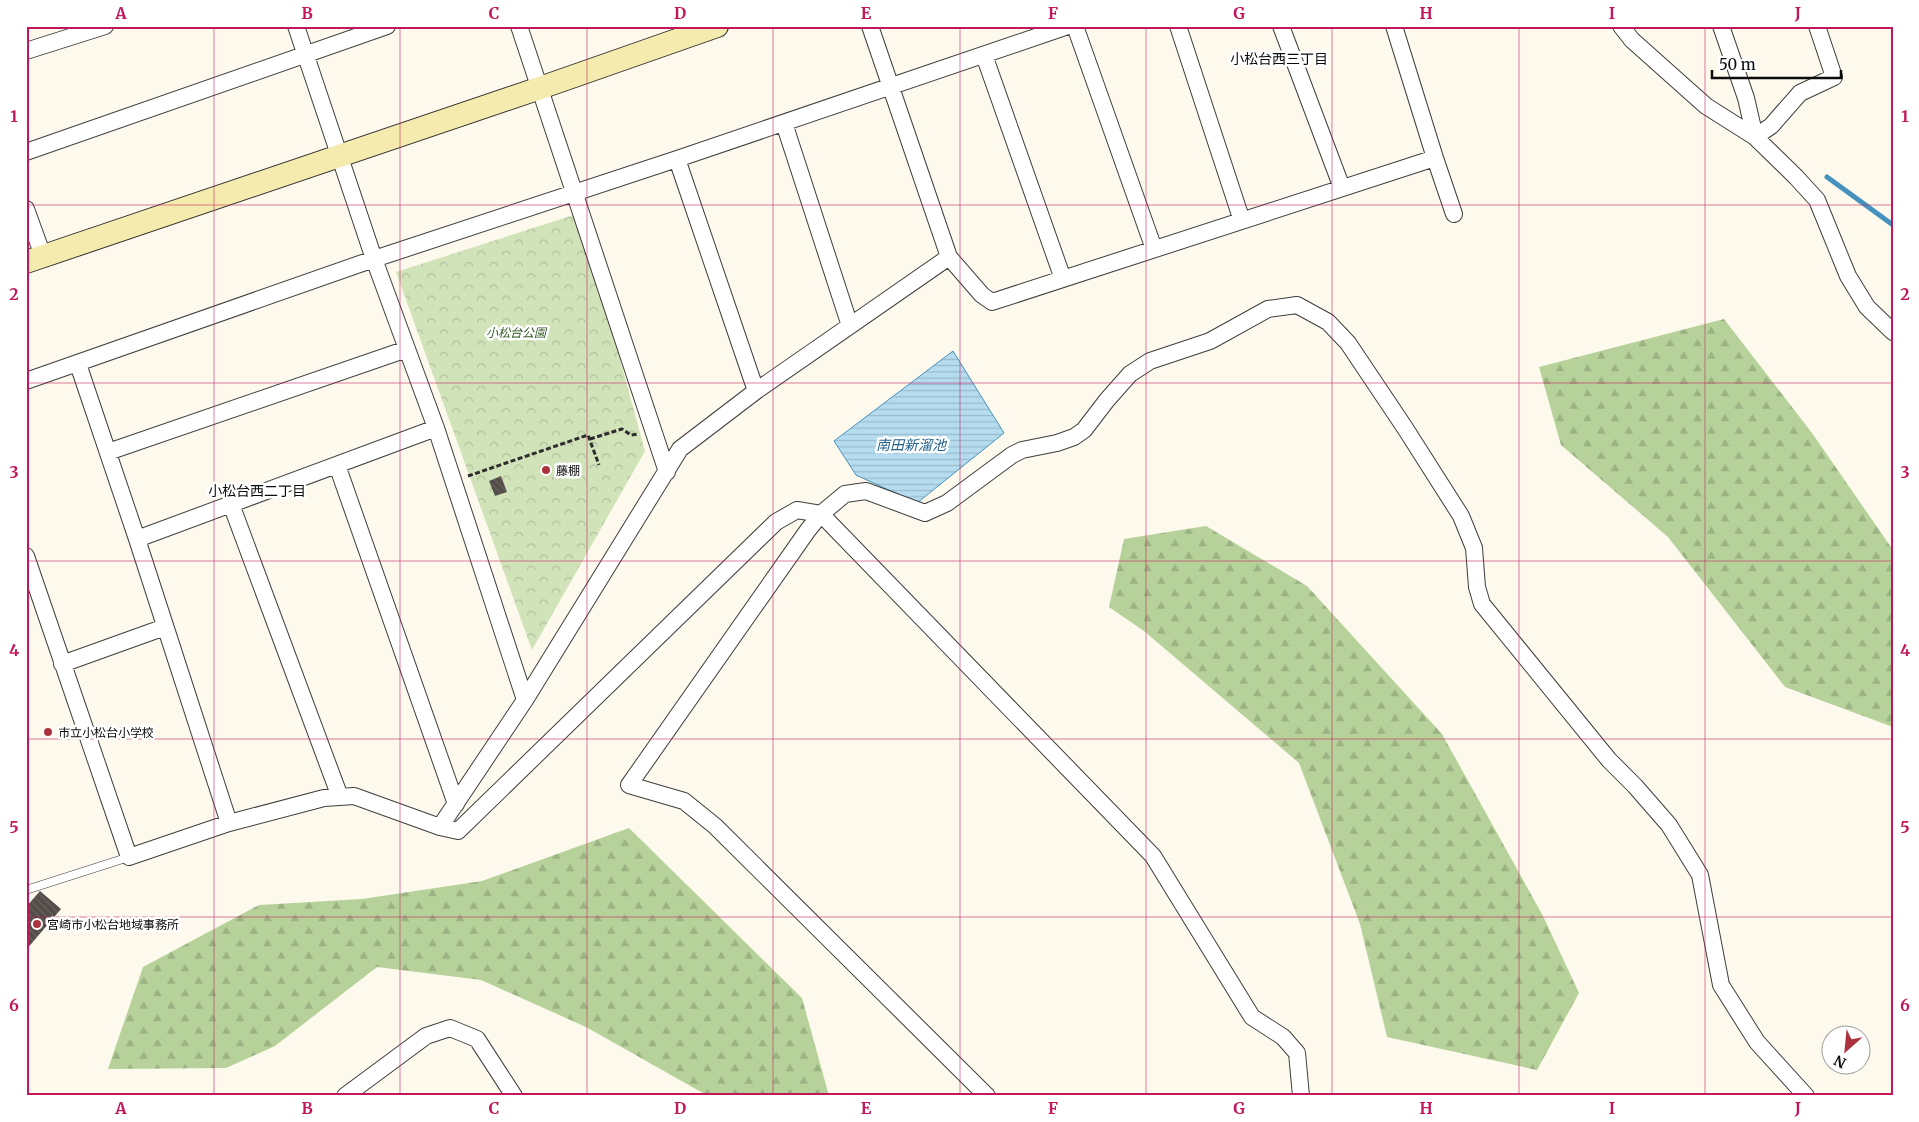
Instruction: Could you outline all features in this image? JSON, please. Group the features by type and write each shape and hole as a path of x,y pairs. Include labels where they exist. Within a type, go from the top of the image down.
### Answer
{"street":[{"path":"26,51 105,26"},
{"path":"296,26 374,259 436,428 524,700"},
{"path":"26,152 387,26"},
{"path":"519,26 667,472"},
{"path":"26,209 35,259 717,26"},
{"path":"870,26 949,257 982,295 992,302 1435,158"},
{"path":"26,381 374,259 575,194 1068,26"},
{"path":"1075,26 1154,250"},
{"path":"1178,26 1242,221"},
{"path":"1282,26 1342,188"},
{"path":"1394,26 1454,214"},
{"path":"1621,26 1632,40 1706,106 1755,137 1817,200 1848,276 1867,307 1893,332"},
{"path":"1721,26 1746,98 1755,137"},
{"path":"1755,137 1771,126 1800,93 1834,77 1816,26"},
{"path":"984,55 1063,279"},
{"path":"784,123 850,326"},
{"path":"677,159 756,391"},
{"path":"440,827 524,700 680,449 756,391 949,257"},
{"path":"987,1096 715,826 684,801 629,785 821,514 845,494 866,491 925,512 947,504 1012,455 1022,450 1057,443 1074,437 1084,430 1130,374 1150,361 1210,341 1268,310 1298,305 1328,322 1348,343 1461,516 1474,548 1478,587 1482,604 1609,760 1669,825 1700,875 1721,985 1757,1042 1806,1096"},
{"path":"108,452 407,349"},
{"path":"78,364 137,539 228,823"},
{"path":"137,539 436,428"},
{"path":"337,465 456,804"},
{"path":"231,504 340,797"},
{"path":"26,556 129,857 228,823 324,798 354,796 440,827 458,830 776,522 797,510 821,514 1153,856 1252,1017 1283,1037 1298,1053 1301,1096"},
{"path":"62,664 165,627"},
{"path":"345,1096 426,1036 450,1028 477,1039 514,1096"}],"lane":[{"path":"26,890 129,857"}],"path":[{"path":"590,439 622,430"},
{"path":"460,479 588,435 599,465"}],"green space":[{"name":"小松台公園","path":"580,213 645,451 532,650 396,272"},
{"path":"1724,319 1812,433 1893,550 1893,727 1785,687 1668,537 1561,445 1539,367"},
{"path":"1206,526 1307,586 1442,734 1543,916 1579,993 1537,1070 1387,1037 1360,924 1299,763 1144,631 1109,607 1124,539"},
{"path":"629,828 802,998 829,1096 711,1096 586,1027 481,980 377,967 275,1046 226,1068 108,1069 143,967 259,905 362,899 482,881"}],"water":[{"name":"南田新溜池","path":"953,351 1004,433 917,503 856,475 834,441"}],"building":[{"path":"501,476 507,492 495,496 489,481"},
{"name":"宮崎市小松台地域事務所","path":"40,891 61,909 26,950 26,907"}],"waterway":[{"path":"1827,177 1893,225"}],"place":[{"name":"藤棚","path":"546,470"},
{"name":"市立小松台小学校","path":"48,732"},
{"name":"宮崎市小松台地域事務所","path":"37,924"}],"district":[{"name":"小松台西三丁目","path":"1279,59"},
{"name":"小松台西二丁目","path":"257,491"}]}
